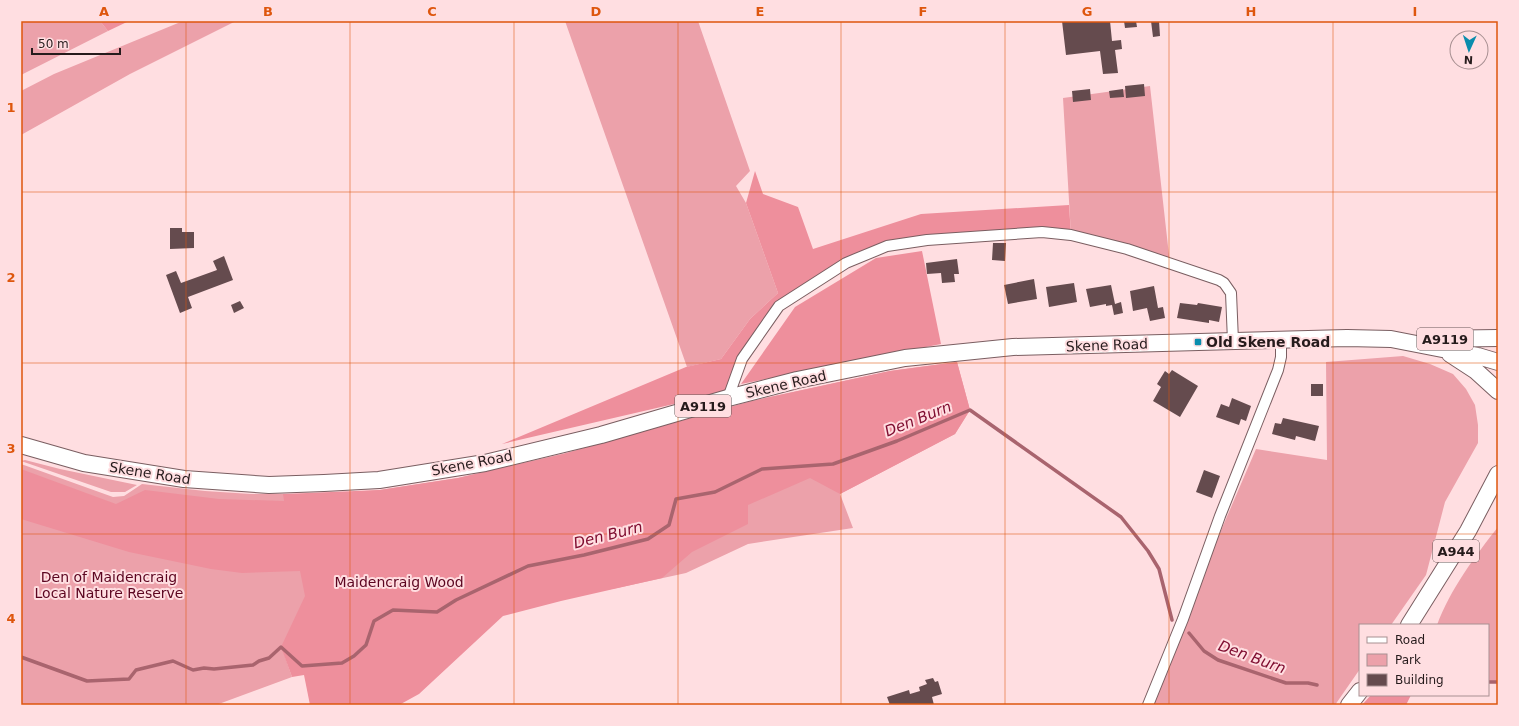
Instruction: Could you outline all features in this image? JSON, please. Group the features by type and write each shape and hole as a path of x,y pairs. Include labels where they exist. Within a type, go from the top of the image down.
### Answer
{"main road":[{"name":"A9119","path":"1391,339 1498,338"},
{"name":"Skene Road","path":"21,445 84,462 184,479 269,485 371,480 485,463 601,435 728,398 797,380 905,358 1013,347 1233,341 1391,339 1418,343 1442,350 1478,356 1498,362"},
{"name":"Skene Road","path":"1442,350 1460,360 1498,391"},
{"name":"A944","path":"1410,624 1468,531 1498,474"},
{"path":"1349,705 1359,691"}],"street":[{"path":"728,398 742,359 779,306 846,263 887,246 927,240 1042,232 1071,235 1128,249 1224,283 1231,293 1233,341"},
{"path":"1148,705 1183,619 1220,516 1278,370 1281,340"}],"green space":[{"path":"21,21 100,21 108,31 21,75"},
{"path":"100,21 129,21 108,31"},
{"path":"183,21 236,21 130,74 21,135 21,91 54,74"},
{"path":"565,21 698,21 750,171 736,186 746,203 778,293 750,319 721,359 687,367"},
{"path":"1150,86 1170,264 1071,235 1063,98"},
{"path":"755,171 763,194 798,207 813,249 921,214 1069,205 1071,235 887,246 846,263 782,304 742,359 730,391 502,444 686,367 721,359 750,319 778,293 746,203"},
{"path":"922,251 941,344 741,384 795,307 876,258"},
{"path":"1403,356 1430,364 1453,374 1466,389 1475,405 1478,425 1478,443 1445,502 1426,575 1392,624 1359,624 1359,670 1335,705 1148,705 1256,449 1327,460 1326,362"},
{"name":"Den of Maidencraig Local Nature Reserve","path":"957,362 970,410 955,434 840,494 853,528 748,544 686,573 617,588 282,648 292,677 216,705 21,705 21,464 113,497 124,496 142,484 205,491 251,494 317,494 380,490 458,478 563,454 752,401 890,371"},
{"name":"Maidencraig Wood","path":"957,362 970,410 955,434 840,494 810,478 748,505 748,524 692,552 662,578 503,616 419,694 399,705 310,705 304,675 292,677 281,647 305,596 300,571 242,573 211,569 129,552 21,519 21,469 116,504 145,490 219,499 284,501 283,494 380,490 458,478 563,454 752,401 890,371"},
{"path":"25,460 137,485 125,492 111,492 21,461"},
{"path":"1498,527 1498,682 1489,682 1489,624 1437,624 1456,586"},
{"path":"1370,696 1410,696 1406,705 1362,705"}],"building":[{"path":"1062,21 1110,21 1112,41 1121,40 1122,49 1115,50 1118,73 1103,74 1100,51 1066,55"},
{"path":"1124,21 1136,21 1137,27 1125,28"},
{"path":"1151,21 1159,21 1160,36 1153,37"},
{"path":"1144,84 1145,96 1126,98 1125,86"},
{"path":"1090,89 1091,100 1073,102 1072,91"},
{"path":"1123,89 1124,97 1110,98 1109,91"},
{"path":"170,228 182,228 182,232 194,232 194,248 170,249"},
{"path":"993,243 1006,243 1005,261 992,260"},
{"path":"224,256 233,280 188,297 192,308 180,313 166,275 176,271 181,283 217,270 213,261"},
{"path":"957,259 959,274 954,274 955,282 942,283 941,273 927,274 926,263"},
{"path":"1034,279 1037,299 1008,304 1004,285"},
{"path":"1074,283 1077,302 1049,307 1046,287"},
{"path":"1111,285 1115,304 1121,302 1123,313 1114,315 1112,305 1106,306 1106,304 1090,307 1086,289"},
{"path":"1154,286 1158,308 1163,307 1165,318 1150,321 1147,308 1133,311 1130,291"},
{"path":"240,301 244,308 234,313 231,305"},
{"path":"1180,303 1197,305 1198,303 1222,307 1219,322 1209,320 1209,323 1177,318"},
{"path":"1172,370 1198,386 1180,417 1153,401 1161,387 1157,384 1165,371 1169,374"},
{"path":"1311,384 1323,384 1323,396 1311,396"},
{"path":"1232,398 1251,406 1246,421 1241,419 1239,425 1216,417 1221,404 1229,407"},
{"path":"1283,418 1319,426 1315,441 1296,436 1295,440 1272,434 1275,423 1281,424"},
{"path":"1204,470 1220,476 1212,498 1196,492"},
{"path":"933,678 935,682 938,681 942,694 932,697 934,705 890,705 887,697 909,690 910,694 920,691 919,687 927,684 925,680"}],"waterway":[{"name":"Den Burn","path":"21,657 87,681 129,679 136,670 173,661 193,670 253,665 259,661 269,658 281,647 302,666 342,663 354,656 366,645 374,621 393,610 437,612 456,600 528,566 584,555 648,539 669,525 676,499 715,492 762,469 833,464 897,441 970,410 1121,517 1148,551 1159,569 1172,620"},
{"name":"Den Burn","path":"1189,633 1204,651 1218,660 1286,683 1308,683 1317,685"},
{"name":"Den Burn","path":"1489,682 1498,682"}],"place":[{"name":"Old Skene Road","path":"1198,342"}]}
